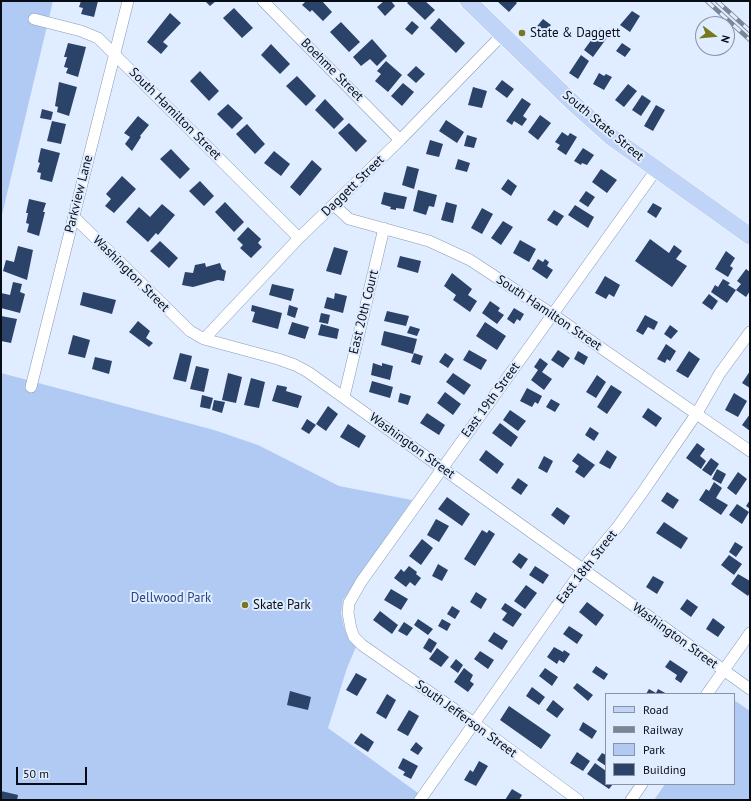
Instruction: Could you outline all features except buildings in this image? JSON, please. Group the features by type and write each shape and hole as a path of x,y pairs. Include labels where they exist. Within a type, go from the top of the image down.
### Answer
{"main road":[{"name":"South State Street","path":"468,1 502,35 610,136 750,236"}],"street":[{"name":"Parkview Lane","path":"32,387 128,1"},
{"name":"Boehme Street","path":"263,1 400,140"},
{"name":"South Hamilton Street","path":"34,19 80,31 98,38 299,238"},
{"name":"Daggett Street","path":"204,339 299,238 334,206 400,140 502,35"},
{"name":"East 19th Street","path":"354,638 348,622 349,603 353,594 442,467 656,170"},
{"name":"South Hamilton Street","path":"334,206 349,219 429,241 470,260 552,314 750,451"},
{"name":"Washington Street","path":"74,217 178,321 190,331 204,339 295,365 319,379 750,690"},
{"name":"East 20th Court","path":"344,397 384,228"},
{"name":"East 18th Street","path":"420,800 582,570 619,525 697,413 720,373 750,332"},
{"path":"708,693 750,633"},
{"name":"South Jefferson Street","path":"354,638 474,723 578,800"},
{"path":"631,800 641,785"}],"green space":[{"path":"1,1 53,1 1,219"},
{"name":"Dellwood Park","path":"1,373 214,430 258,445 339,486 412,500 343,600 341,613 344,627 347,635 356,647 347,668 328,728 418,793 413,800 1,800"},
{"path":"735,701 750,711 750,800 654,800 664,785 735,785"}],"railway":[{"path":"707,1 750,40"},
{"path":"717,1 750,31"}],"place":[{"name":"State & Daggett","path":"522,33"},
{"name":"Skate Park","path":"245,605"}]}
